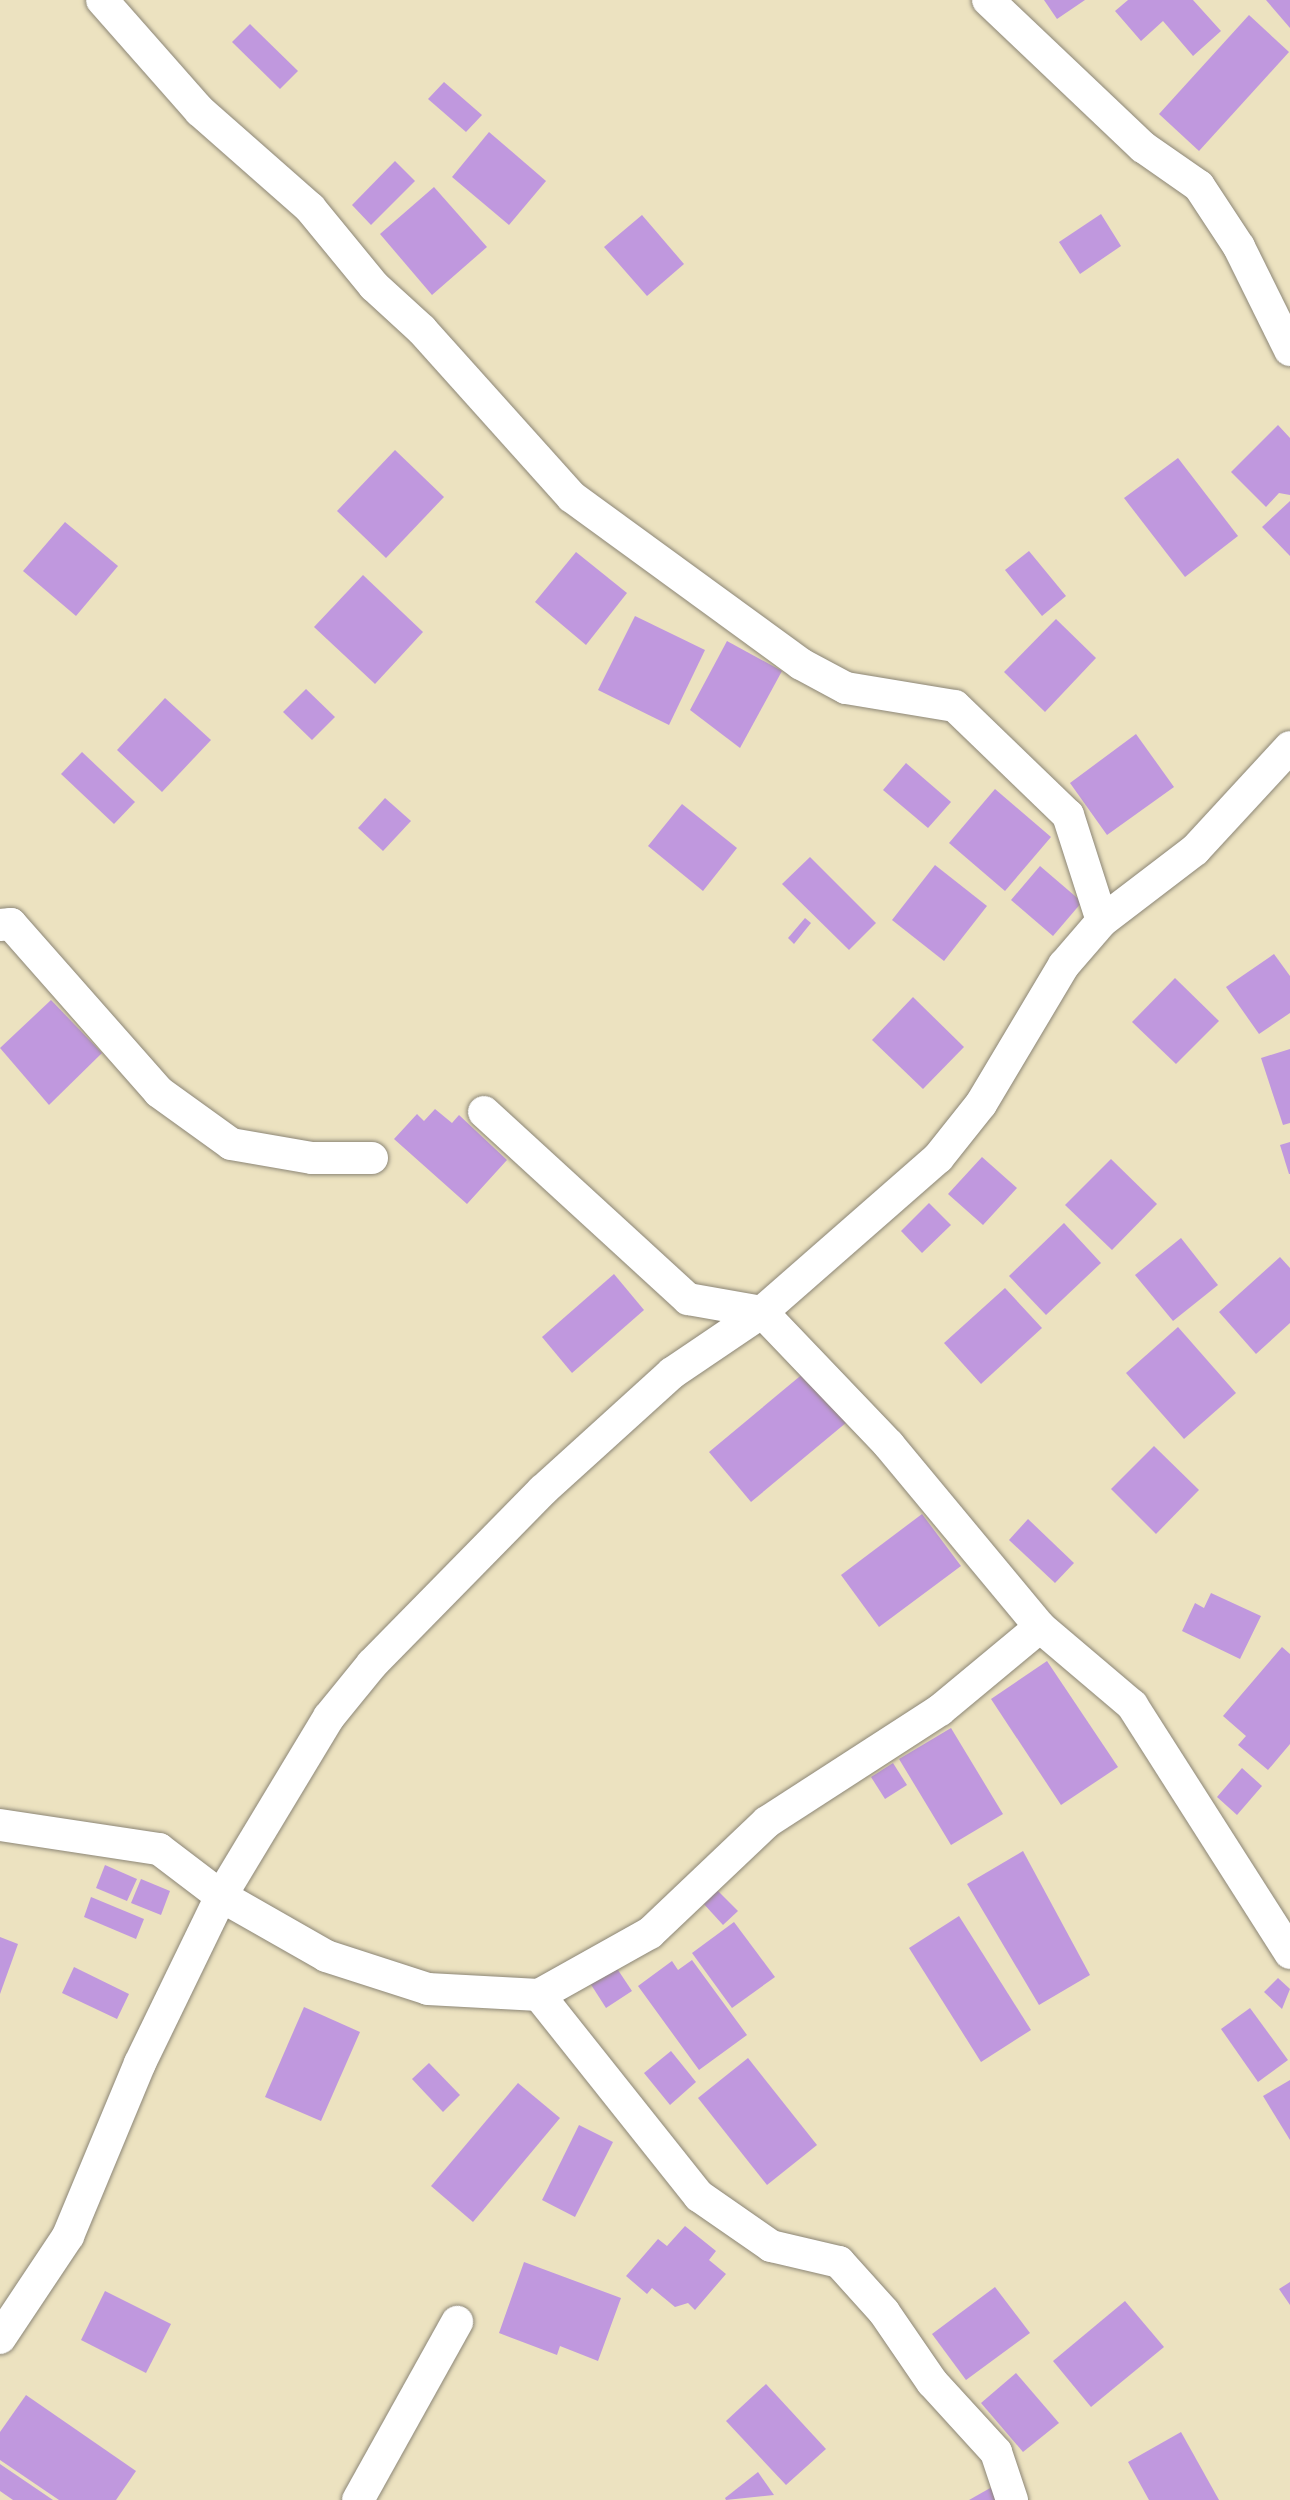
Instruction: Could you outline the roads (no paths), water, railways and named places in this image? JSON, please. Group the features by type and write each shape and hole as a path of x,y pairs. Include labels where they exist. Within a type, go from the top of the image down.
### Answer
{"street":[{"path":"102,0 201,110 310,208 374,286 422,330 572,497 812,670 846,688 955,706 1068,815 1102,921"},
{"path":"988,0 1143,147 1199,186 1239,247 1290,350"},
{"path":"0,2338 68,2236 140,2063 221,1896 329,1717 372,1664 543,1490 672,1373 762,1312 938,1158 981,1104 1064,965 1102,921 1195,850 1290,747"},
{"path":"0,925 10,923 159,1092 231,1144 312,1158 372,1157"},
{"path":"484,1112 688,1299 762,1312 889,1445 1040,1627 1132,1705 1290,1953"},
{"path":"0,1825 159,1849 221,1896 326,1956 428,1989 539,1995 650,1933 767,1822 940,1710 1040,1627"},
{"path":"539,1995 699,2196 771,2246 839,2262 884,2312 932,2382 996,2452 1012,2500"},
{"path":"358,2500 457,2322"}]}
